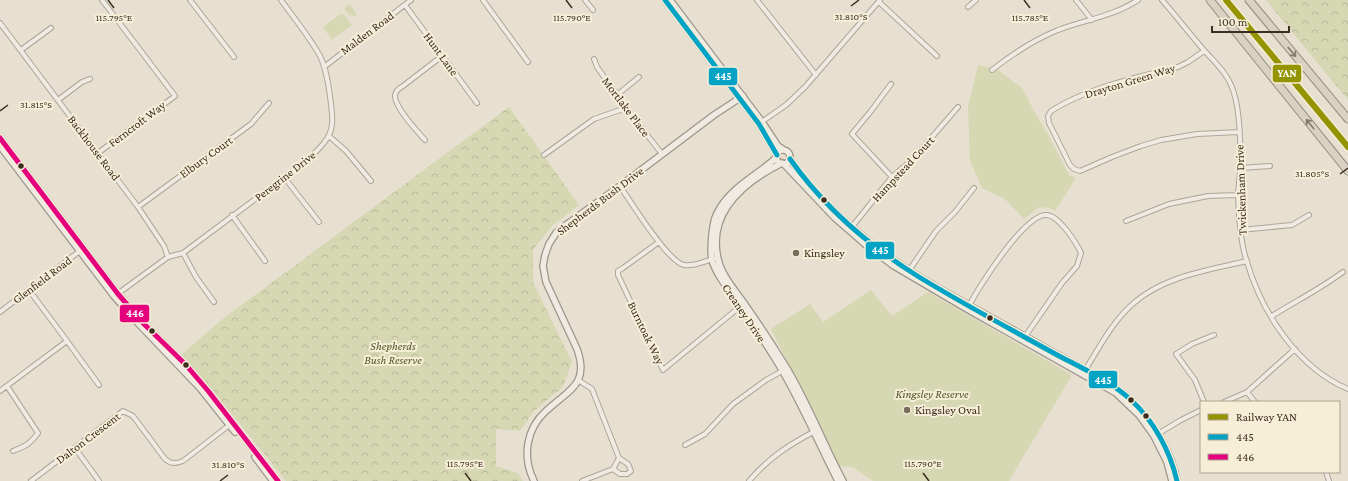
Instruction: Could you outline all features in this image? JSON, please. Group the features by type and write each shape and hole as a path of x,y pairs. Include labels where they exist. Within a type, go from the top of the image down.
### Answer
{"highway":[{"path":"1210,0 1348,171"},
{"path":"1249,0 1348,119"}],"street":[{"name":"Ferncroft Way","path":"98,153 175,96 102,0"},
{"path":"190,0 234,57"},
{"name":"Peregrine Drive","path":"116,295 168,257 183,253 305,162 323,146 329,136 333,119 330,94 324,67 320,56 308,37 281,0"},
{"name":"Malden Road","path":"324,67 411,0"},
{"path":"483,0 528,62"},
{"path":"585,0 593,10"},
{"path":"665,0 740,95"},
{"path":"670,0 778,146 789,153 790,159 795,167 850,229"},
{"path":"757,0 816,75"},
{"path":"968,7 976,0"},
{"path":"1076,0 1092,20"},
{"path":"992,70 1004,60 1050,34 1121,10 1138,0"},
{"name":"Twickenham Drive","path":"1162,0 1204,51 1220,67 1232,89 1238,109 1240,168 1238,196 1240,230 1246,261 1255,286 1272,316 1295,350 1320,374 1348,389"},
{"path":"760,123 797,95 880,1 937,56"},
{"name":"Hunt Lane","path":"405,5 477,103"},
{"name":"Backhouse Road","path":"0,23 138,207 164,246 168,257"},
{"path":"21,50 51,28"},
{"name":"Drayton Green Way","path":"1204,51 1192,60 1178,67 1113,84 1088,93 1051,111 1048,118 1049,123 1070,165 1078,171 1084,170 1141,146 1161,140 1197,134 1239,132"},
{"path":"425,140 399,107 395,97 397,91 442,56"},
{"name":"Mortlake Place","path":"594,58 597,67 626,108 662,154"},
{"path":"617,95 639,77"},
{"path":"58,100 82,82 90,79"},
{"path":"891,84 852,134 892,177"},
{"name":"Shepherds Bush Drive","path":"534,481 527,463 526,453 531,431 546,410 571,392 578,380 581,370 581,359 546,282 543,266 549,244 556,233 714,115 718,110 740,95"},
{"name":"Elbury Court","path":"138,207 251,124 269,103"},
{"name":"Hampstead Court","path":"850,229 892,177 913,159 958,107"},
{"path":"544,155 594,119 626,108"},
{"path":"760,123 777,156 778,161 796,176 818,201 883,258 1084,372 1125,400 1156,435 1170,459 1177,481"},
{"path":"329,136 346,151 371,181"},
{"path":"0,138 81,250"},
{"path":"0,146 116,295 186,365 209,392 231,424 276,481"},
{"path":"777,156 784,150"},
{"name":"Creaney Drive","path":"777,156 767,166 732,191 722,204 712,228 715,259 720,278 742,305 784,369 842,481"},
{"path":"783,164 788,162 790,159"},
{"name":"Creaney Drive","path":"715,259 717,229 726,207 741,190 767,171 783,164"},
{"path":"1240,168 1270,166"},
{"path":"284,177 319,222"},
{"path":"620,186 674,261 683,265 693,265 715,259"},
{"path":"908,272 936,231 955,212 974,188"},
{"path":"1126,221 1169,204 1208,196 1238,196"},
{"path":"232,215 265,261"},
{"path":"1240,230 1292,225 1309,215"},
{"path":"968,307 988,274 1023,229 1039,216 1052,216 1064,227 1078,245 1081,253 1077,266 1062,283 1024,338"},
{"name":"Burntoak Way","path":"660,242 618,271 618,275 663,370 742,305"},
{"name":"Glenfield Road","path":"0,312 81,250"},
{"path":"183,253 196,277 214,302"},
{"path":"1084,372 1115,323 1135,302 1160,286 1181,277 1246,261"},
{"path":"1272,316 1298,299 1327,284 1343,272"},
{"path":"29,290 99,385"},
{"path":"1204,401 1195,380 1176,354 1192,344 1214,335"},
{"path":"0,391 67,341"},
{"path":"1226,401 1247,392 1295,350"},
{"path":"685,445 704,434 732,404 784,369"},
{"path":"578,380 592,389 619,458 628,464 631,471 628,474 620,474 613,469"},
{"path":"7,386 38,433 32,442 13,451"},
{"path":"1247,392 1254,401"},
{"path":"1156,435 1200,410"},
{"name":"Dalton Crescent","path":"31,481 123,411 133,416 165,459 169,462 177,463 183,461 231,424"},
{"path":"749,481 765,463 779,452 816,431"},
{"path":"1156,435 1167,462 1172,481"},
{"path":"75,448 99,481"},
{"path":"582,481 613,469 619,458"}],"green space":[{"path":"1266,0 1348,0 1348,100"},
{"path":"350,4 357,15 354,17 352,14 350,16 344,8"},
{"path":"342,13 352,25 332,40 323,27"},
{"path":"978,65 997,69 1023,89 1069,175 1076,178 1055,211 1050,208 1039,207 1024,219 1005,199 982,188 970,161 968,107"},
{"name":"Shepherds Bush Reserve","path":"509,107 579,205 553,225 533,250 533,282 572,362 563,387 534,411 520,431 496,429 496,466 518,473 523,481 286,481 208,384 181,355 220,321"},
{"name":"Kingsley Reserve","path":"871,290 892,316 928,292 1072,375 1009,481 873,481 852,467 839,466 771,329 810,304 823,322"}],"rail line":[{"name":"YAN","path":"1226,0 1348,147"}],"transit line":[{"name":"445","path":"665,0 759,124 777,155"},
{"name":"446","path":"0,138 118,294 144,324 186,365 209,392 278,481"},
{"name":"445","path":"790,159 817,193 848,224 865,239 900,265 971,307 1096,376 1123,393 1139,408 1154,427 1170,459 1177,481"}],"place":[{"name":"Kingsley","path":"796,253"},
{"name":"Kingsley Oval","path":"907,410"}]}
